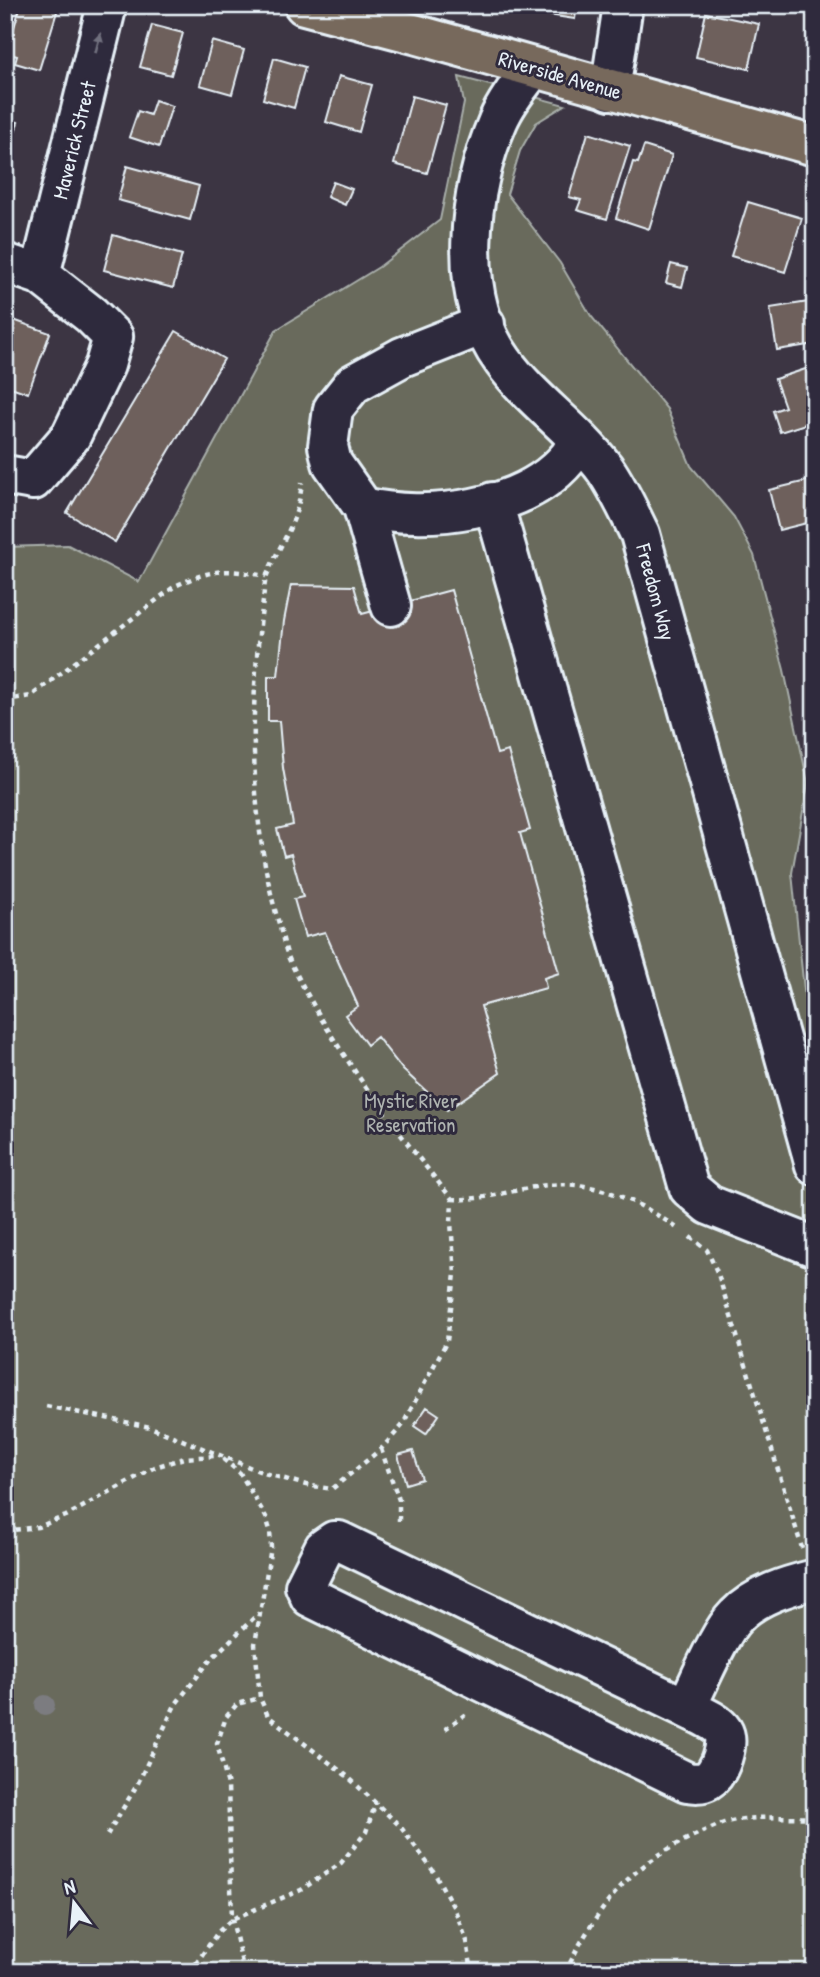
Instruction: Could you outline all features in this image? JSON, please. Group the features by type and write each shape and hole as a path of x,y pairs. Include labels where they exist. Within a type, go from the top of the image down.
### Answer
{"main road":[{"name":"Riverside Avenue","path":"304,5 418,34 815,146"}],"street":[{"name":"Maverick Street","path":"23,269 107,5"},
{"path":"610,90 623,5"},
{"name":"Freedom Way","path":"533,68 498,121 480,173 472,222 474,285 485,324 501,359 517,379 605,469 640,534 815,1166"},
{"path":"5,475 33,480 71,436 105,365 113,337 91,314 23,269"},
{"path":"391,606 363,507 332,463 328,446 333,410 353,384 402,357 485,324"},
{"path":"363,507 387,513 426,514 512,498 544,479 568,458 578,440"},
{"path":"493,502 689,1188 709,1205 815,1247"},
{"path":"339,1541 686,1707 720,1726 727,1738 714,1774 709,1780 699,1783 687,1782 310,1597 305,1586 324,1548 329,1543 339,1541"},
{"path":"686,1707 726,1628 736,1615 751,1603 775,1591 812,1579"}],"path":[{"path":"46,1406 150,1427 295,1482 331,1489 382,1448 402,1426 447,1341 455,1274 452,1199 357,1075 290,960 271,894 260,831 253,689 267,576 300,506 302,479"},
{"path":"5,700 31,696 175,586 202,573 231,570 267,576"},
{"path":"452,1199 472,1200 551,1185 600,1188 627,1197 707,1250 718,1274 743,1349 812,1579"},
{"path":"382,1448 399,1500 400,1521"},
{"path":"5,1531 38,1527 66,1516 155,1467 184,1458 218,1455 240,1473 267,1517 270,1530 271,1547 255,1644 260,1698 268,1716 347,1776 400,1826 434,1872 455,1910 467,1941 471,1972"},
{"path":"107,1835 137,1785 175,1705 211,1658 259,1612"},
{"path":"244,1972 232,1919 228,1785 217,1744 226,1717 237,1704 260,1698"},
{"path":"445,1729 473,1709"},
{"path":"190,1972 218,1932 232,1919 301,1890 341,1863 366,1832 376,1802"},
{"path":"566,1972 576,1947 603,1909 634,1873 669,1849 727,1822 794,1816 815,1818"}],"green space":[{"name":"Mystic River Reservation","path":"459,77 565,105 536,123 520,151 507,194 560,263 591,316 667,409 691,466 734,517 754,555 784,670 808,783 792,873 805,1000 815,1059 815,1972 5,1972 5,547 68,545 139,582 276,330 379,267 440,220 464,103"}],"building":[{"path":"21,5 59,5 39,70 15,63 17,56 6,53"},
{"path":"522,5 577,5 575,19 522,11"},
{"path":"706,13 759,24 749,69 696,57"},
{"path":"152,25 183,33 171,75 140,67"},
{"path":"212,41 244,50 232,94 200,85"},
{"path":"274,58 305,67 294,108 263,99"},
{"path":"339,76 372,85 359,132 326,122"},
{"path":"412,96 446,105 427,173 394,164"},
{"path":"155,100 172,106 159,147 129,137 138,111 150,115"},
{"path":"5,119 18,122 9,154 5,153"},
{"path":"588,133 630,146 607,219 577,210 581,200 569,197"},
{"path":"644,146 672,155 649,229 616,218 633,162 638,163"},
{"path":"127,166 199,186 190,220 118,200"},
{"path":"333,182 352,189 345,205 327,197"},
{"path":"748,202 802,218 785,272 731,256"},
{"path":"113,235 182,255 173,288 104,270"},
{"path":"671,264 687,268 682,287 666,283"},
{"path":"815,301 815,344 777,350 770,308"},
{"path":"5,317 50,333 28,393 5,385"},
{"path":"176,331 224,359 115,542 67,513"},
{"path":"815,366 815,421 780,432 773,411 785,407 775,379"},
{"path":"815,479 815,521 779,530 769,490"},
{"path":"291,585 354,586 362,614 451,590 497,754 508,751 530,830 520,833 559,973 544,978 546,988 481,1006 500,1073 447,1110 403,1070 377,1037 367,1045 345,1015 358,1006 325,932 305,937 294,899 303,897 291,854 284,856 277,829 293,825 283,768 279,721 268,721 268,676 278,676"},
{"path":"427,1407 439,1415 426,1434 414,1426"},
{"path":"413,1451 422,1479 406,1484 398,1455"}]}
